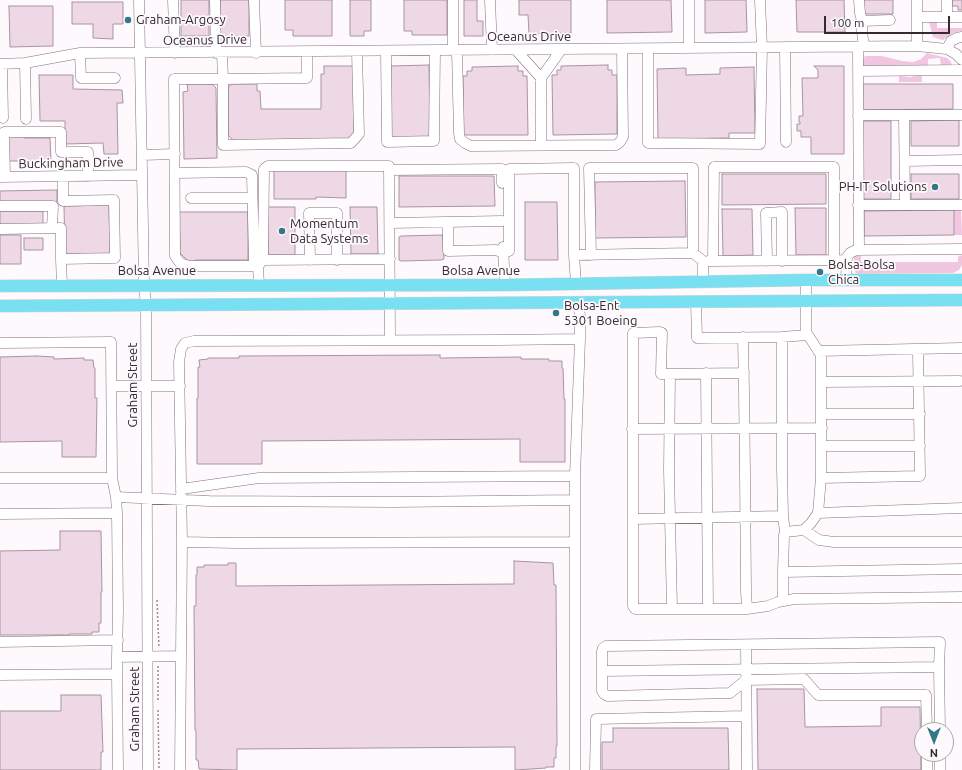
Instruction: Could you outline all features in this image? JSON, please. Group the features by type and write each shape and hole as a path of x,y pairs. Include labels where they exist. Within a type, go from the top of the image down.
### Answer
{"main road":[{"name":"Bolsa Avenue","path":"0,286 505,285 806,280 962,280"},
{"path":"576,284 578,302"},
{"path":"0,306 962,300"}],"street":[{"name":"Graham Street","path":"139,0 144,285 146,305 148,770"},
{"path":"173,0 174,54"},
{"path":"215,0 222,79 224,145 351,143 359,134 357,52"},
{"path":"254,0 256,53"},
{"path":"453,0 459,132 460,139 471,146 616,145 623,137 622,49"},
{"path":"490,0 492,50"},
{"path":"688,0 689,48"},
{"path":"648,49 648,143 760,144 762,48 760,0"},
{"path":"858,250 858,71 862,32 859,0"},
{"path":"917,0 917,46"},
{"path":"947,0 947,17"},
{"path":"917,17 962,17"},
{"path":"862,21 890,20"},
{"path":"962,37 954,39 946,49 956,54 962,60"},
{"name":"Oceanus Drive","path":"1,64 25,63 80,54 917,46 946,49"},
{"path":"785,47 786,142"},
{"path":"516,50 541,78"},
{"path":"541,145 541,78 561,50"},
{"path":"386,51 387,142 395,142 434,141 435,51"},
{"path":"307,52 307,78 174,79 175,256 180,263 189,266 310,260 390,259"},
{"path":"80,54 81,78 115,78"},
{"path":"25,63 26,119"},
{"path":"1,64 3,118"},
{"path":"858,71 962,70"},
{"path":"858,115 962,115"},
{"path":"904,115 906,205"},
{"path":"2,177 4,132 61,132 61,152 88,152 88,176"},
{"path":"142,155 175,154"},
{"path":"905,161 962,160"},
{"path":"259,285 264,169 268,166 390,166 390,340"},
{"path":"703,282 708,261 714,167 834,167 834,260"},
{"path":"448,222 448,251 496,250 503,253 509,251 509,169 574,168 574,255 576,284"},
{"path":"591,255 589,168 693,168 693,253"},
{"path":"390,170 502,169 502,221 505,285"},
{"path":"174,173 246,172 252,175 254,260 260,263"},
{"name":"Buckingham Drive","path":"2,177 142,175"},
{"path":"61,259 115,258 114,200 64,201 63,176"},
{"path":"191,198 252,198"},
{"path":"858,205 962,205"},
{"path":"0,206 52,206 52,228"},
{"path":"767,261 766,213 782,212 782,261"},
{"path":"310,260 309,213 337,213 337,260"},
{"path":"390,223 502,221"},
{"path":"0,229 61,228 62,286"},
{"path":"846,280 846,260 850,253 858,250 962,249"},
{"path":"574,255 693,253 708,261 846,260"},
{"path":"785,532 804,530 818,513 821,478 821,355 807,336 806,332 806,280"},
{"path":"575,770 575,476 580,338 580,316 578,302"},
{"path":"696,302 697,338 807,336"},
{"path":"744,373 661,374 662,333 634,332 632,335 634,608 747,608 768,606 794,599 962,597"},
{"path":"743,337 747,608"},
{"path":"782,337 783,516 785,532 783,601"},
{"path":"180,770 182,542 180,386 181,349 185,343 580,338"},
{"path":"0,343 111,342 112,478 116,497 117,513 118,770"},
{"path":"818,352 962,348"},
{"path":"821,478 920,476 918,350"},
{"path":"706,373 708,609"},
{"path":"670,374 669,428 672,609"},
{"path":"821,382 960,381"},
{"path":"112,386 180,386"},
{"path":"822,414 920,414"},
{"path":"632,429 782,427 822,428"},
{"path":"821,446 920,446"},
{"path":"181,489 259,478 575,476"},
{"path":"0,478 112,478"},
{"path":"116,497 181,500 394,502 575,500"},
{"path":"818,513 962,508"},
{"path":"0,514 117,513"},
{"path":"633,519 783,516"},
{"path":"804,530 819,540 834,542 962,542"},
{"path":"182,542 575,542"},
{"path":"783,572 962,569"},
{"path":"0,642 118,640"},
{"path":"927,722 926,695 818,695 804,679 746,680 730,693 608,696 602,691 602,652 603,648 606,646 940,642 940,722"},
{"path":"746,644 747,770"},
{"path":"117,657 181,656"},
{"path":"602,671 939,667"},
{"path":"0,675 117,674"},
{"path":"595,770 596,719 746,716"}],"path":[{"path":"157,598 159,656 159,770"}],"shaded area":[{"path":"929,22 937,22 937,28 962,28 962,31 953,33 943,40 939,39 933,37"},
{"path":"927,53 947,58 951,62 952,66 941,66 940,58 928,59 928,65 863,66 863,59 865,56 882,56 913,62 921,59"},
{"path":"922,75 922,82 899,82 899,76 910,77"},
{"path":"954,210 961,210 962,235 954,235"},
{"path":"960,255 962,256 962,265 959,270 953,273 858,274 854,270 854,256 861,256 861,262 958,262 958,257"}],"building":[{"path":"181,0 209,0 209,36 181,36"},
{"path":"220,0 249,0 249,36 220,36"},
{"path":"285,0 332,0 332,36 293,36 293,30 285,30"},
{"path":"350,0 371,0 371,31 364,31 364,36 350,36"},
{"path":"404,0 447,0 447,35 412,35 412,31 404,31"},
{"path":"464,0 477,0 477,21 483,21 483,36 464,36"},
{"path":"519,0 571,0 571,33 529,34 528,15 519,15"},
{"path":"607,0 671,0 672,32 607,33"},
{"path":"705,0 746,0 747,32 705,33"},
{"path":"796,0 844,0 845,32 797,32"},
{"path":"863,0 893,0 893,14 863,14"},
{"path":"952,0 962,0 962,10 958,10 958,6 952,6"},
{"path":"72,2 123,2 123,24 113,24 113,39 93,38 93,24 72,24"},
{"path":"9,6 53,6 53,46 10,47"},
{"path":"429,65 430,136 391,141 391,66"},
{"path":"608,65 608,70 612,70 612,75 617,75 617,134 553,135 552,75 557,75 557,70 561,70 561,66"},
{"path":"324,66 354,66 354,134 348,140 234,141 228,135 228,87 232,84 257,84 257,91 260,91 261,109 321,109 321,74 324,74"},
{"path":"518,66 518,71 523,71 523,76 527,76 528,135 463,135 463,76 467,76 467,71 472,71 472,67"},
{"path":"814,66 844,66 844,154 811,154 811,137 801,137 801,131 797,131 797,124 800,124 799,116 803,116 802,78 818,78 818,70"},
{"path":"754,67 755,133 729,133 729,138 658,139 657,69 686,68 686,75 720,74 720,68"},
{"path":"39,75 73,75 73,89 122,90 123,103 117,103 118,154 104,154 103,143 65,144 65,121 40,121"},
{"path":"187,84 212,84 216,88 217,158 184,159 183,92 188,91"},
{"path":"863,84 953,84 953,109 863,110"},
{"path":"959,120 959,146 911,146 911,121"},
{"path":"863,121 891,121 891,199 863,199"},
{"path":"8,133 24,133 24,138 50,138 51,161 8,161"},
{"path":"346,168 346,198 316,197 316,199 274,199 274,169"},
{"path":"722,174 826,174 826,204 722,205"},
{"name":"PH-IT Solutions","path":"911,174 959,174 959,199 911,199"},
{"path":"399,176 494,176 495,206 399,207"},
{"path":"685,181 686,237 595,238 595,182"},
{"path":"57,190 57,202 0,202 0,191"},
{"path":"525,202 557,202 558,260 525,260"},
{"path":"109,205 110,254 65,254 64,206"},
{"name":"Momentum Data Systems","path":"268,207 295,207 295,255 268,255"},
{"path":"350,207 377,207 378,254 351,254"},
{"path":"795,208 826,208 826,255 796,255"},
{"path":"722,209 752,209 753,255 723,256"},
{"path":"954,210 954,235 864,236 864,211"},
{"path":"0,211 43,211 43,225 0,225"},
{"path":"179,212 248,212 248,260 195,260 191,264 178,251 180,249"},
{"path":"0,235 21,235 21,264 0,264"},
{"path":"442,235 444,259 399,260 399,237"},
{"path":"24,238 43,238 43,250 24,250"},
{"path":"440,355 440,358 521,357 521,359 549,359 549,361 562,361 565,399 565,462 520,462 520,439 262,441 262,464 197,464 197,398 198,367 200,367 199,360 208,358 239,358 239,356"},
{"path":"0,357 54,357 54,359 84,358 84,360 93,360 95,368 95,398 97,398 96,457 62,457 62,441 0,442"},
{"path":"60,531 101,531 102,592 101,623 99,623 99,632 92,632 92,634 69,635 0,635 0,551 60,550"},
{"path":"514,561 553,563 554,585 556,585 557,746 556,758 554,758 554,767 515,770 515,747 237,749 237,770 199,769 198,760 196,760 195,730 194,606 196,606 197,567 204,567 204,565 228,565 228,563 236,563 236,586 514,584"},
{"path":"757,689 804,689 805,727 881,726 881,707 920,707 920,722 914,722 914,762 921,762 921,770 758,770"},
{"path":"61,695 101,695 103,752 101,752 101,770 0,770 0,711 61,711"},
{"path":"613,728 728,728 729,770 602,770 602,742 613,742"}],"place":[{"name":"Graham-Argosy","path":"128,20"},
{"name":"PH-IT Solutions","path":"935,187"},
{"name":"Momentum Data Systems","path":"282,231"},
{"name":"Bolsa-Bolsa Chica","path":"820,272"},
{"name":"Bolsa-Ent 5301 Boeing","path":"556,313"}]}
